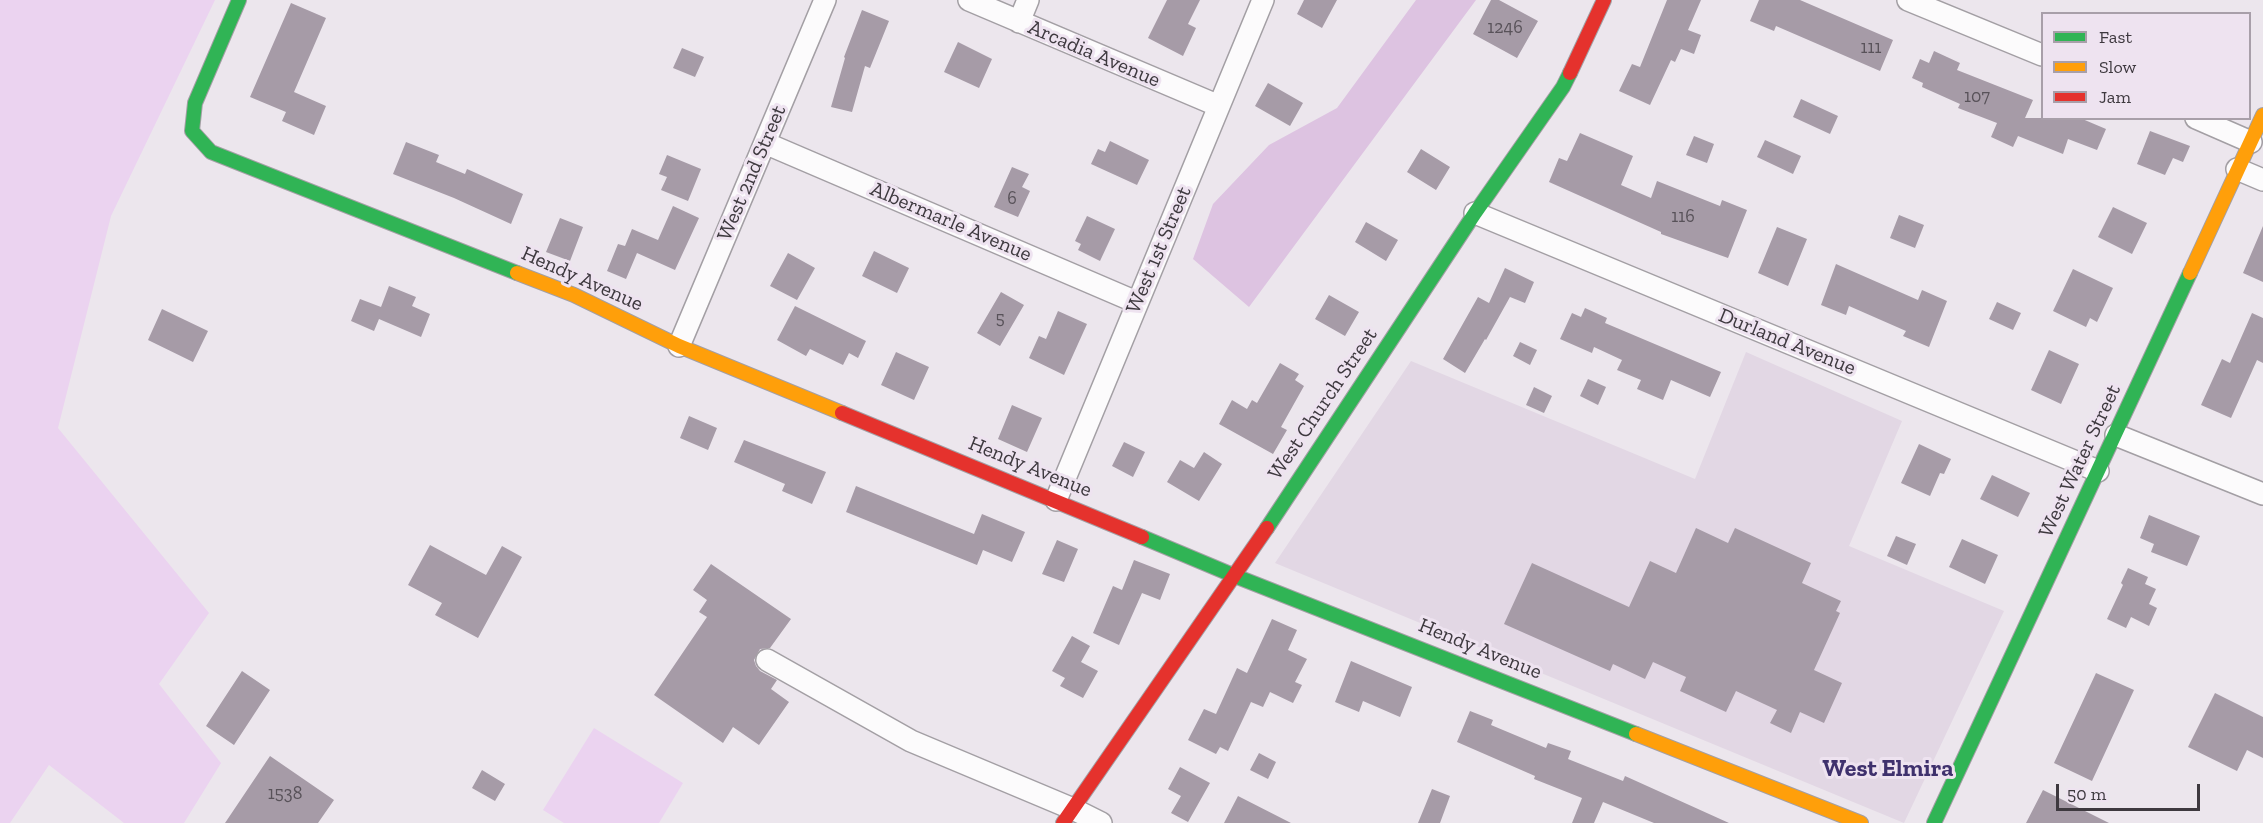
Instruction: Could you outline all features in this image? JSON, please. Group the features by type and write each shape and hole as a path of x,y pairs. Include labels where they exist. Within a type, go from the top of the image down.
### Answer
{"street":[{"name":"Hendy Avenue","path":"239,0 195,103 192,132 211,152 574,295 679,346 1056,500 1235,576 1861,823"},
{"name":"West 2nd Street","path":"679,346 825,0"},
{"name":"Arcadia Avenue","path":"969,0 1219,106"},
{"path":"1019,22 1028,0"},
{"name":"West 1st Street","path":"1056,500 1136,302 1263,0"},
{"name":"West Church Street","path":"1068,816 1235,576 1475,213 1563,87 1604,0"},
{"path":"1908,0 2041,54"},
{"name":"West Water Street","path":"1934,823 2263,116"},
{"path":"2201,120 2251,142"},
{"name":"Albermarle Avenue","path":"765,142 1136,302"},
{"path":"2237,169 2263,180"},
{"name":"Durland Avenue","path":"1475,213 2098,471"},
{"path":"2116,435 2263,494"},
{"path":"767,660 910,741 1068,816 1101,823"}],"shaded area":[{"path":"0,0 215,0 111,216 58,428 209,613 159,684 221,763 184,823 124,823 49,765 10,823 0,823"},
{"path":"1416,0 1476,0 1249,307 1193,259 1213,204 1269,145 1337,108"},
{"path":"1746,352 1902,421 1849,546 2004,611 1904,823 1275,563 1411,361 1695,479"},
{"path":"594,728 683,783 659,823 564,823 543,810"}],"building":[{"path":"1167,0 1200,0 1188,24 1196,28 1183,56 1148,38"},
{"path":"1304,0 1337,0 1322,28 1297,14"},
{"path":"1491,0 1499,0 1538,21 1517,58 1473,34"},
{"path":"1667,0 1701,0 1688,30 1701,35 1694,54 1681,49 1675,62 1671,60 1650,105 1619,91 1632,64 1640,67"},
{"path":"1759,0 1800,0 1893,40 1880,71 1776,26 1774,31 1750,21"},
{"path":"291,3 326,18 294,92 326,106 314,135 282,121 286,112 250,97"},
{"path":"862,10 889,21 870,68 865,66 852,112 831,107 844,57"},
{"path":"958,42 992,59 979,88 944,72"},
{"path":"682,48 704,57 695,77 673,68"},
{"path":"1934,51 1960,63 1957,70 2033,100 2025,118 2085,120 2106,129 2097,150 2068,139 2063,154 2018,136 2013,147 1991,137 1997,123 1958,108 1960,104 1922,87 1923,83 1912,78 1920,59 1929,63"},
{"path":"1268,83 1303,103 1290,126 1255,106"},
{"path":"1801,99 1838,116 1830,134 1793,117"},
{"path":"2150,131 2190,146 2183,162 2173,158 2165,175 2137,164"},
{"path":"1580,133 1633,156 1621,185 1651,198 1657,181 1720,206 1722,200 1747,210 1728,258 1661,234 1661,232 1549,182 1559,158 1567,161"},
{"path":"1694,136 1714,144 1707,163 1686,155"},
{"path":"1765,140 1801,156 1793,174 1757,157"},
{"path":"1110,141 1149,160 1137,185 1091,164 1098,149 1105,152"},
{"path":"406,142 439,155 436,162 465,174 467,169 523,194 511,224 393,174"},
{"path":"1421,149 1450,167 1436,190 1407,172"},
{"path":"667,155 701,169 688,201 661,190 667,177 659,174"},
{"path":"1012,167 1029,174 1022,187 1030,191 1018,217 994,207"},
{"path":"673,206 699,218 675,270 637,253 626,279 607,271 618,244 625,246 632,229 658,240"},
{"path":"2113,207 2147,223 2132,254 2098,237"},
{"path":"1899,215 1924,225 1915,248 1890,238"},
{"path":"1087,216 1115,229 1100,261 1078,250 1081,244 1075,241"},
{"path":"560,218 583,227 570,261 546,252"},
{"path":"1366,222 1398,240 1386,261 1355,242"},
{"path":"2263,226 2263,282 2243,273"},
{"path":"1777,227 1807,239 1788,286 1758,273"},
{"path":"874,251 909,268 897,293 862,276"},
{"path":"788,253 815,268 797,300 770,286"},
{"path":"1836,264 1918,300 1922,290 1947,301 1929,347 1903,336 1906,331 1849,306 1846,315 1821,305"},
{"path":"1505,268 1534,282 1525,303 1510,297 1465,373 1443,359 1478,297 1489,303"},
{"path":"2073,269 2113,288 2097,322 2090,318 2086,327 2053,311"},
{"path":"389,286 416,297 412,306 430,314 421,337 379,319 374,331 351,321 360,299 381,307"},
{"path":"1001,292 1024,305 1000,346 977,333"},
{"path":"1329,295 1359,312 1345,336 1315,319"},
{"path":"1997,302 2021,313 2013,330 1989,319"},
{"path":"795,306 866,341 858,358 849,353 843,365 810,349 806,356 777,340"},
{"path":"1585,308 1607,318 1605,323 1721,372 1710,397 1671,380 1663,400 1637,389 1641,380 1617,370 1622,360 1594,347 1592,353 1560,339 1572,313 1581,317"},
{"path":"162,309 208,331 193,362 148,340"},
{"path":"1058,311 1087,324 1064,375 1029,358 1039,336 1046,339"},
{"path":"2252,313 2263,318 2263,363 2257,360 2231,418 2201,405 2222,359 2230,363"},
{"path":"1520,342 1537,350 1530,365 1513,356"},
{"path":"2049,350 2079,364 2061,404 2031,390"},
{"path":"896,352 929,367 914,400 881,385"},
{"path":"1280,363 1299,374 1295,380 1304,386 1281,427 1287,430 1273,454 1219,424 1232,400 1247,409 1252,400 1257,403"},
{"path":"1588,379 1606,387 1598,405 1580,396"},
{"path":"1534,387 1552,396 1544,413 1526,405"},
{"path":"1012,405 1042,418 1027,452 998,439"},
{"path":"689,416 717,428 708,450 680,438"},
{"path":"744,440 826,472 812,504 782,491 785,484 734,462"},
{"path":"1124,442 1145,452 1133,477 1112,466"},
{"path":"1919,444 1951,459 1944,474 1940,473 1930,496 1901,483"},
{"path":"1204,452 1222,464 1199,501 1167,482 1180,460 1194,468"},
{"path":"1992,475 2030,493 2018,517 1980,499"},
{"path":"856,486 974,534 982,514 1025,532 1012,562 983,550 977,565 846,512"},
{"path":"2149,515 2200,536 2187,566 2151,552 2154,544 2140,538"},
{"path":"1696,528 1728,543 1735,528 1811,563 1802,583 1841,601 1836,611 1840,613 1814,670 1842,683 1824,723 1800,712 1791,733 1770,723 1777,710 1736,691 1726,712 1680,691 1686,677 1653,662 1645,679 1613,664 1610,671 1504,624 1532,563 1629,607 1650,561 1676,573"},
{"path":"1896,536 1916,544 1907,565 1887,556"},
{"path":"1962,539 1998,555 1985,584 1949,567"},
{"path":"1057,540 1078,549 1064,582 1042,574"},
{"path":"430,545 486,575 502,546 522,557 478,638 435,615 442,603 408,585"},
{"path":"1134,560 1170,574 1160,600 1142,593 1119,645 1093,633 1113,586 1122,590"},
{"path":"711,564 791,619 770,648 760,649 754,660 760,671 777,680 771,689 789,702 759,745 733,727 723,743 654,695 707,617 699,612 707,600 693,590"},
{"path":"2128,568 2148,577 2145,584 2156,589 2149,604 2157,608 2149,626 2131,617 2126,628 2107,619 2123,585 2121,583"},
{"path":"1272,619 1297,630 1288,650 1307,659 1295,682 1302,685 1293,703 1270,692 1263,707 1251,702 1228,751 1220,747 1216,754 1188,740 1204,709 1216,714 1237,668 1247,673"},
{"path":"1072,636 1090,646 1081,662 1098,671 1083,698 1060,686 1065,678 1052,671"},
{"path":"1351,661 1412,687 1400,717 1363,701 1359,712 1335,702"},
{"path":"242,671 270,690 234,745 206,726"},
{"path":"2096,673 2134,690 2092,781 2054,763"},
{"path":"2215,693 2263,717 2263,758 2247,750 2237,771 2188,747"},
{"path":"1470,711 1493,720 1491,725 1546,748 1548,743 1571,751 1568,759 1623,781 1625,776 1729,823 1654,823 1603,802 1594,823 1572,823 1582,798 1534,779 1535,776 1457,742"},
{"path":"1259,753 1276,762 1268,779 1250,770"},
{"path":"270,756 334,800 318,823 225,823"},
{"path":"1180,767 1210,783 1188,822 1171,813 1181,796 1168,789"},
{"path":"482,770 505,784 495,801 472,788"},
{"path":"1432,789 1450,796 1440,823 1418,823"},
{"path":"2043,790 2109,823 2026,823"},
{"path":"1238,796 1291,823 1224,823"}],"traffic: fast":[{"path":"239,0 195,103 192,131 211,152 517,273"},
{"path":"1267,528 1475,213 1563,87 1570,73"},
{"path":"1934,823 2190,273"},
{"path":"1142,537 1636,734"}],"traffic: slow":[{"path":"2190,273 2263,115"},
{"path":"517,273 574,295 679,346 842,413"},
{"path":"1636,734 1861,823"}],"traffic: jam":[{"path":"1570,73 1604,0"},
{"path":"842,413 1142,537"},
{"path":"1063,823 1267,528"}],"district":[{"name":"West Elmira","path":"1888,769"}]}
